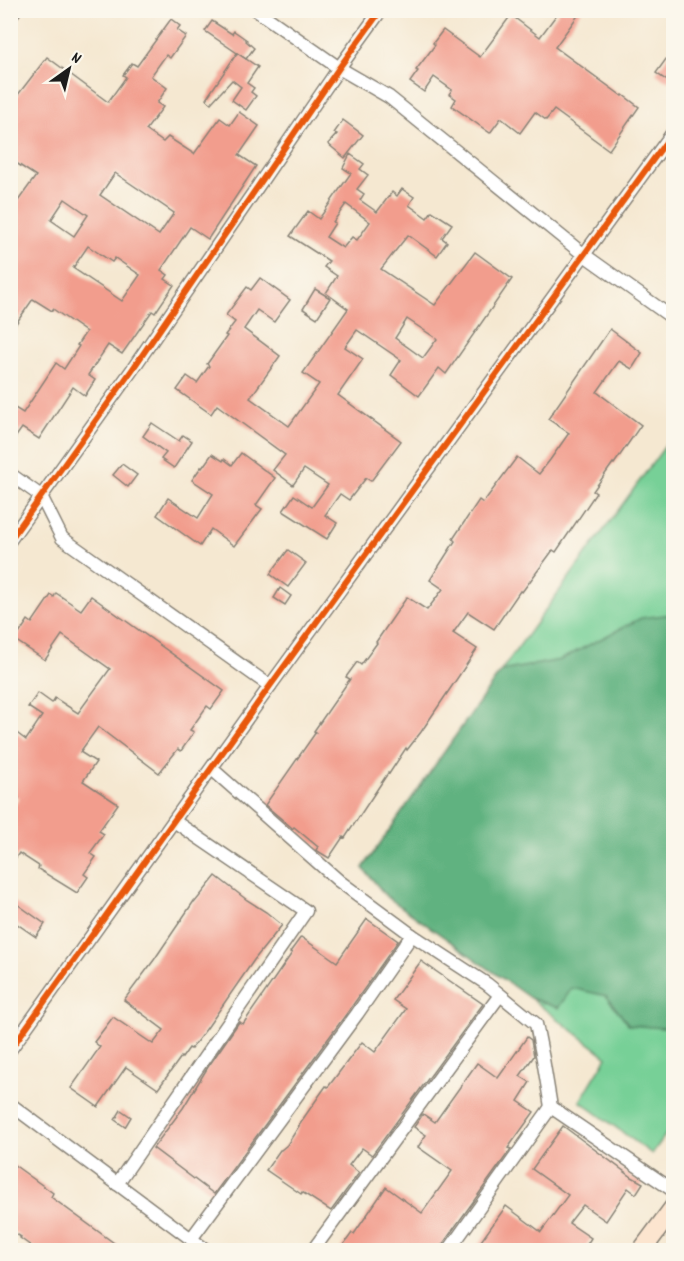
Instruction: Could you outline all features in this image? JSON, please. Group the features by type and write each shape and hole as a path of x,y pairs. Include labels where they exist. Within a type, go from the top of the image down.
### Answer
{"street":[{"path":"10,16 15,10"},
{"path":"256,10 339,68 389,97 583,254 674,319"},
{"path":"10,540 132,370 381,10"},
{"path":"10,1050 270,686 674,131"},
{"path":"10,474 41,496 62,538 270,686"},
{"path":"212,769 339,881 412,935 487,984 536,1024 551,1107 449,1251"},
{"path":"117,1184 306,911 174,822"},
{"path":"191,1239 357,1014 412,935"},
{"path":"313,1251 500,995"},
{"path":"10,1104 206,1251"},
{"path":"551,1107 674,1191"},
{"path":"642,1251 674,1207"}],"green space":[{"path":"673,435 674,1123 652,1154 580,1101 607,1057 530,998 386,896 363,868 501,671"},
{"path":"674,614 673,1029 629,1025 606,996 572,988 558,1008 530,998 386,896 363,868 501,671 560,660 641,618"}],"building":[{"path":"560,10 582,10 555,47 639,107 609,150 554,110 546,120 535,112 520,133 501,118 490,133 452,106 456,99 449,94 452,90 434,77 424,92 410,82 443,30 480,57 511,15 540,37"},
{"path":"171,19 180,26 177,30 186,36 170,58 166,55 151,76 167,88 157,103 163,107 146,130 163,142 168,137 194,154 220,118 230,125 239,112 259,126 239,155 256,166 208,239 190,227 161,270 168,275 165,279 174,285 155,313 152,311 122,354 108,345 88,375 95,380 85,396 73,387 39,439 22,428 10,445 10,405 23,413 56,363 64,369 86,332 53,309 52,311 33,299 10,332 10,212 36,176 10,159 10,105 47,57 108,102 126,77 123,75 132,63 137,66","holes":["115,173 174,213 159,235 100,195","65,199 88,215 74,236 51,220","88,246 112,262 115,258 140,275 122,301 73,268"]},
{"path":"212,21 232,34 234,31 247,40 254,48 246,59 205,31"},
{"path":"674,48 674,74 669,82 656,73"},
{"path":"237,53 258,67 247,83 254,88 251,92 256,96 246,110 232,100 241,87 232,80 211,103 206,99"},
{"path":"343,120 363,135 345,158 328,144 337,134 334,133"},
{"path":"350,154 364,164 360,169 368,175 357,189 364,194 360,200 377,212 392,192 397,196 402,189 414,197 409,205 427,218 432,211 452,224 442,238 447,242 437,256 408,235 381,269 435,305 475,252 512,279 446,374 439,368 419,396 391,375 401,360 357,330 345,347 363,359 338,395 401,441 371,481 366,478 349,500 340,494 325,515 337,523 327,539 283,511 294,495 312,507 328,485 304,469 293,485 273,470 285,455 217,405 211,414 177,390 187,376 197,383 235,322 226,315 247,287 251,290 260,278 290,300 274,322 257,310 244,329 280,356 250,398 289,426 319,384 303,373 348,309 326,293 337,276 324,267 329,261 290,236 308,211 319,219 351,173 343,168","holes":["346,204 370,222 357,240 352,237 343,248 326,237","407,319 437,339 423,358 395,338"]},
{"path":"315,289 330,298 317,318 303,309"},
{"path":"610,329 642,353 632,369 619,361 597,392 641,425 593,491 596,493 556,552 553,550 522,592 520,591 494,629 468,612 453,633 477,649 421,732 407,750 406,748 329,858 316,850 318,847 294,827 292,829 265,805 350,679 346,677 357,662 361,665 407,597 427,610 443,589 430,580 455,541 453,539 479,500 483,503 517,457 539,474 550,460 569,433 548,419"},
{"path":"152,423 179,441 183,435 192,441 174,468 161,459 166,453 143,436"},
{"path":"241,453 275,478 256,505 262,509 234,546 211,529 200,546 157,515 168,498 198,518 213,494 192,480 212,454 232,465"},
{"path":"122,464 137,475 128,487 113,475"},
{"path":"288,550 306,563 288,587 270,574"},
{"path":"280,588 291,596 285,605 274,598"},
{"path":"56,593 81,610 91,596 224,691 211,709 207,706 190,730 194,732 181,751 178,749 159,773 98,727 80,752 96,762 83,781 118,804 99,831 104,834 90,853 96,857 84,874 88,877 77,893 38,869 39,866 19,853 10,866 10,810 19,798 10,792 10,728 26,740 42,716 28,707 38,693 52,703 55,698 78,713 110,669 62,635 45,660 15,640 28,620 32,623 51,595 54,597"},
{"path":"216,876 282,925 254,960 207,1028 191,1049 189,1048 181,1057 158,1089 126,1067 98,1107 71,1088 100,1047 94,1042 113,1017 153,1044 164,1030 124,1000 194,901"},
{"path":"10,899 45,924 36,937 10,919"},
{"path":"367,919 398,941 214,1194 153,1148 183,1108 239,1022 243,1024 301,937 337,962"},
{"path":"421,961 483,1004 372,1155 362,1148 349,1165 359,1173 331,1211 266,1170 280,1150 287,1145 326,1086 328,1087 362,1042 375,1052 406,1009 393,1000"},
{"path":"527,1037 531,1040 534,1056 520,1076 530,1082 518,1101 534,1112 508,1148 511,1149 442,1245 441,1251 339,1251 352,1233 354,1234 386,1187 422,1213 452,1171 418,1147 426,1135 414,1127 423,1114 435,1122 477,1063 498,1078"},
{"path":"121,1110 131,1117 125,1127 115,1120"},
{"path":"563,1126 643,1183 636,1194 628,1188 606,1221 583,1205 569,1223 591,1238 583,1251 474,1251 506,1206 541,1232 568,1195 532,1169"},
{"path":"10,1162 53,1193 51,1197 125,1251 38,1251 20,1238 10,1230"}],"cycle path":[{"path":"10,540 132,370 381,10"},
{"path":"10,1050 270,686 674,131"}]}
